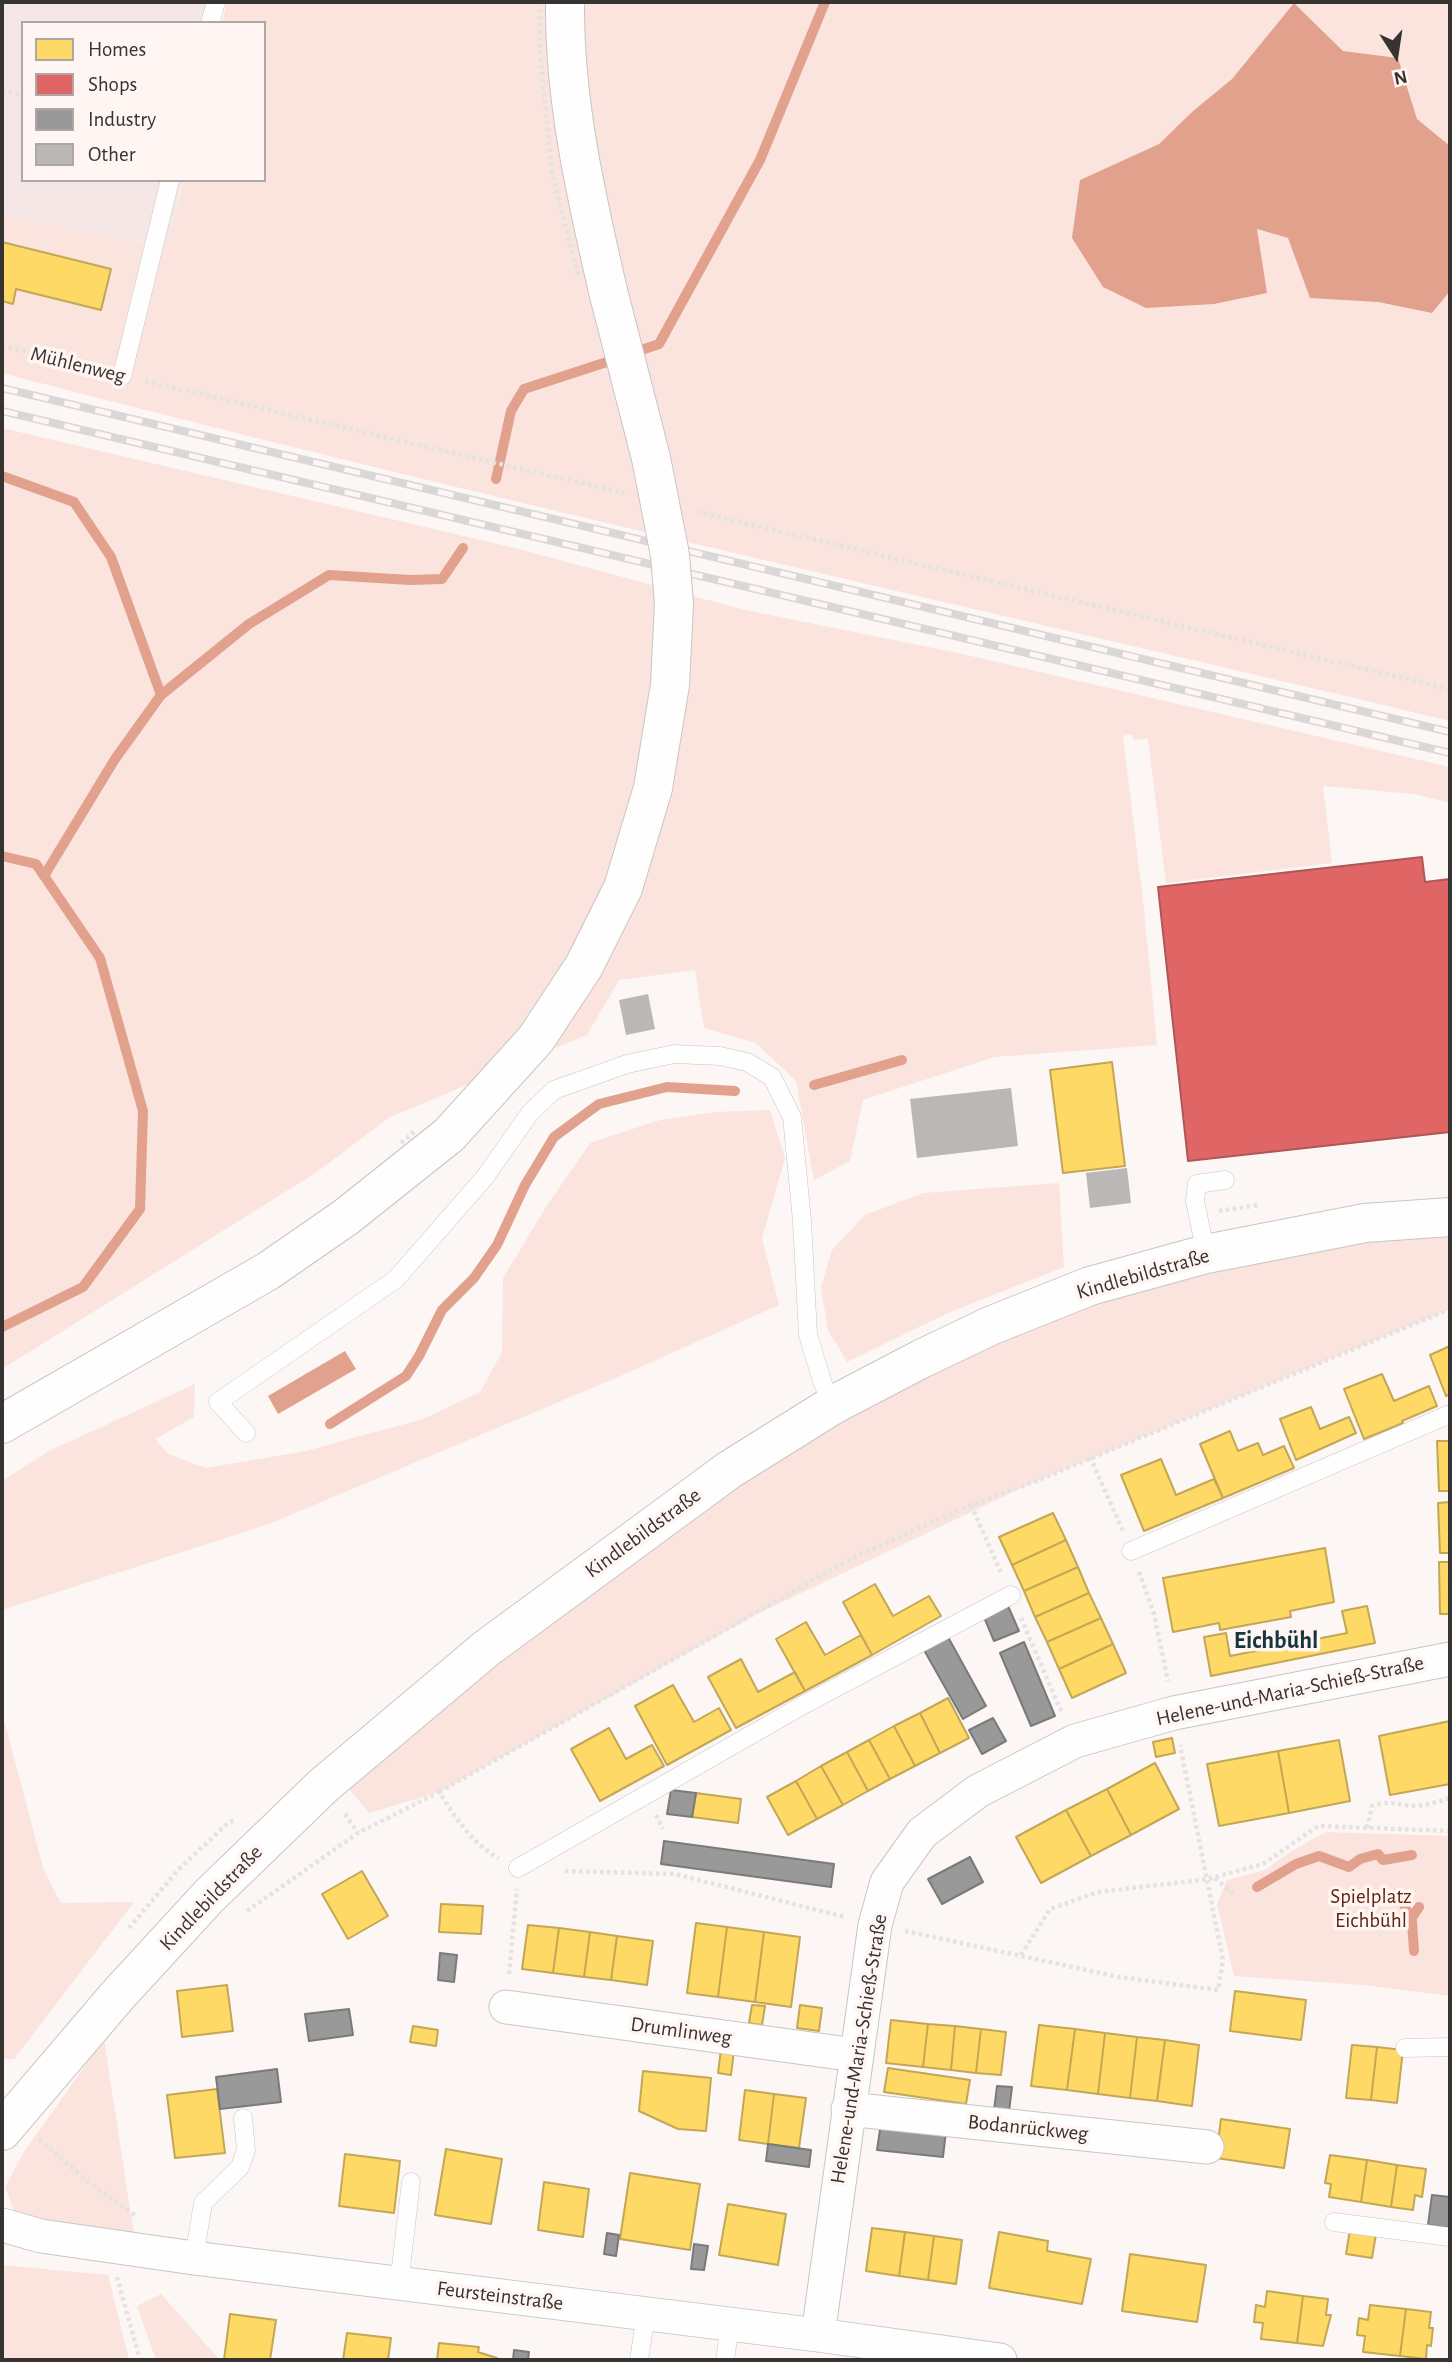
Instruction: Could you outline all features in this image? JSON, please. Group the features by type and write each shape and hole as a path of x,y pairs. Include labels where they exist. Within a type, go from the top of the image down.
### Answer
{"main road":[{"path":"2,1424 268,1271 346,1217 435,1130 536,1039 583,966 617,899 653,788 670,685 674,604 670,555 651,458 584,190 570,102 565,2"},
{"name":"Kindlebildstraße","path":"19,2133 118,1995 209,1896 324,1785 487,1648 729,1470 833,1405 921,1359 1003,1321 1090,1286 1206,1254 1365,1223 1450,1217"}],"street":[{"name":"Helene-und-Maria-Schieß-Straße","path":"818,2335 874,1925 887,1882 922,1833 978,1791 1075,1741 1174,1713 1450,1659"},
{"name":"Drumlinweg","path":"506,2007 855,2054"},
{"name":"Bodanrückweg","path":"848,2109 1207,2147"},
{"name":"Feursteinstraße","path":"2,2225 41,2236 194,2258 1000,2360"}],"lane":[{"path":"211,21 216,2"},
{"path":"122,376 170,182"},
{"path":"246,1433 218,1402 396,1279 485,1177 530,1113 554,1090 627,1064 674,1054 720,1056 747,1062 772,1077 792,1117 802,1221 808,1335 823,1384 833,1405"},
{"path":"1206,1254 1195,1201 1197,1184 1224,1180"},
{"path":"1131,1551 1450,1414"},
{"path":"518,1868 805,1704 1011,1595"},
{"path":"1405,2048 1450,2047"},
{"path":"194,2258 203,2203 240,2166 246,2150 243,2118"},
{"path":"398,2284 411,2182"},
{"path":"1334,2222 1450,2236"},
{"path":"639,2360 646,2314"},
{"path":"725,2360 730,2324"}],"path":[{"path":"540,2 540,51 552,173 578,276"},
{"path":"2,90 21,95"},
{"name":"Mühlenweg","path":"2,346 630,495"},
{"path":"690,510 1450,689"},
{"path":"401,1143 435,1130"},
{"path":"241,1916 358,1833 439,1793 854,1557 971,1505 1034,1482 1450,1309"},
{"path":"439,1793 462,1828 489,1853 518,1868 675,1874 874,1925 1119,1976 1218,1990 1223,1960 1211,1878 1154,1614 1131,1551 1090,1457"},
{"path":"971,1505 1075,1741"},
{"path":"1367,1828 1372,1806 1384,1802 1427,1805 1450,1798"},
{"path":"1021,1955 1050,1909 1098,1892 1211,1878 1263,1864 1318,1826 1450,1831"},
{"path":"506,2007 515,1928 518,1868"},
{"path":"1211,1878 1234,1894"},
{"path":"1359,1916 1381,1934"},
{"path":"19,2133 138,2217"},
{"path":"109,2246 140,2360"}],"shaded area":[{"path":"2,2 222,2 218,21 21,21 21,182 183,182 168,249 2,215"},
{"path":"1294,3 1343,51 1398,58 1417,119 1450,146 1450,291 1432,313 1378,302 1310,298 1288,238 1257,229 1267,293 1214,304 1146,308 1103,287 1072,238 1080,180 1159,144 1232,79"},
{"path":"345,1351 356,1369 278,1414 268,1396"}],"green space":[{"path":"227,2 1450,2 1450,146 1417,119 1398,58 1343,51 1294,3 1232,79 1159,144 1080,180 1288,238 1378,302 1432,313 1450,291 1450,721 544,508 2,373 2,215 167,249 184,182 266,182 266,21 222,21"},
{"path":"2,428 515,548 745,610 958,653 1450,767 1450,803 1414,794 1323,786 1332,863 1166,883 1148,739 1134,740 1131,734 1123,736 1157,1045 994,1057 863,1100 850,1161 814,1180 796,1081 756,1043 704,1028 695,970 619,980 587,1035 390,1117 317,1172 2,1369"},
{"path":"770,1110 785,1158 762,1238 779,1305 618,1377 269,1524 2,1610 2,1481 49,1451 195,1384 194,1417 155,1439 168,1454 206,1468 306,1451 423,1419 480,1392 502,1352 503,1278 546,1207 590,1143 660,1120 716,1112"},
{"path":"1059,1183 1064,1267 948,1313 847,1362 828,1330 821,1287 832,1250 865,1215 923,1193"},
{"path":"1450,1217 1450,1309 1034,1482 755,1615 439,1792 369,1813 347,1786 729,1470 1092,1298"},
{"path":"2,1712 44,1871 61,1903 134,1902 14,2059 2,2059"},
{"name":"Spielplatz Eichbühl","path":"1326,1832 1450,1836 1450,1996 1363,1985 1234,1976 1217,1904 1227,1880 1265,1870 1293,1850"},
{"path":"104,2039 134,2235 59,2229 15,2213 5,2187 24,2152"},
{"path":"2,2265 108,2275 129,2360 2,2360"},
{"path":"161,2294 220,2360 156,2360 137,2306"}],"building: Homes":[{"path":"2,242 111,269 101,310 16,289 13,304 2,301"},
{"path":"1112,1062 1125,1166 1063,1173 1050,1070"},
{"path":"1450,1346 1450,1394 1446,1396 1430,1355"},
{"path":"1382,1374 1394,1401 1429,1386 1437,1406 1364,1439 1344,1389"},
{"path":"1311,1407 1320,1429 1349,1417 1356,1433 1296,1460 1280,1419"},
{"path":"1230,1431 1238,1451 1258,1443 1263,1455 1284,1446 1294,1468 1223,1498 1200,1444"},
{"path":"1437,1441 1450,1441 1450,1491 1439,1491"},
{"path":"1161,1459 1176,1495 1214,1479 1223,1498 1144,1531 1121,1475"},
{"path":"1450,1502 1450,1553 1440,1553 1438,1503"},
{"path":"1053,1513 1066,1540 1012,1565 999,1537"},
{"path":"1066,1540 1078,1567 1024,1591 1012,1565"},
{"path":"1325,1548 1334,1602 1290,1611 1291,1617 1220,1630 1219,1623 1173,1632 1163,1578"},
{"path":"1439,1562 1450,1562 1450,1614 1440,1614"},
{"path":"1078,1567 1089,1593 1035,1617 1024,1591"},
{"path":"875,1584 893,1616 929,1596 941,1616 872,1655 843,1602"},
{"path":"1089,1593 1101,1618 1047,1642 1035,1617"},
{"path":"1367,1606 1375,1643 1211,1676 1204,1637 1226,1633 1230,1656 1347,1633 1342,1611"},
{"path":"1101,1618 1113,1644 1059,1669 1047,1642"},
{"path":"806,1622 825,1655 861,1635 872,1655 805,1691 776,1639"},
{"path":"1113,1644 1126,1673 1072,1698 1059,1669"},
{"path":"741,1659 758,1692 795,1672 805,1691 736,1728 708,1677"},
{"path":"673,1685 694,1722 719,1708 731,1730 667,1765 635,1706"},
{"path":"948,1698 969,1738 940,1753 920,1713"},
{"path":"920,1713 940,1753 915,1766 894,1726"},
{"path":"1450,1721 1450,1784 1390,1795 1379,1736"},
{"path":"894,1726 915,1766 890,1779 869,1740"},
{"path":"609,1728 626,1759 652,1745 664,1766 600,1801 571,1749"},
{"path":"1172,1738 1175,1753 1156,1757 1153,1742"},
{"path":"869,1740 890,1779 868,1791 847,1752"},
{"path":"1339,1740 1350,1801 1289,1813 1278,1751"},
{"path":"1278,1751 1289,1813 1219,1826 1207,1764"},
{"path":"847,1752 868,1791 843,1805 821,1766"},
{"path":"1155,1763 1179,1809 1131,1835 1107,1789"},
{"path":"821,1766 843,1805 817,1819 796,1781"},
{"path":"796,1781 817,1819 788,1835 767,1797"},
{"path":"1107,1789 1131,1835 1091,1856 1066,1810"},
{"path":"696,1793 741,1799 738,1823 692,1817"},
{"path":"1066,1810 1091,1856 1041,1883 1016,1837"},
{"path":"362,1871 388,1916 348,1939 322,1894"},
{"path":"441,1904 483,1906 481,1934 439,1932"},
{"path":"696,1923 727,1927 718,1997 687,1993"},
{"path":"528,1925 559,1928 553,1973 522,1969"},
{"path":"727,1927 764,1932 755,2002 718,1997"},
{"path":"559,1928 590,1932 584,1977 553,1973"},
{"path":"590,1932 617,1936 611,1980 584,1977"},
{"path":"764,1932 800,1937 791,2007 755,2002"},
{"path":"617,1936 653,1941 647,1985 611,1980"},
{"path":"227,1985 233,2031 182,2037 177,1991"},
{"path":"1235,1991 1306,2000 1301,2040 1230,2031"},
{"path":"752,2005 765,2006 762,2025 749,2023"},
{"path":"800,2005 822,2008 819,2031 797,2028"},
{"path":"891,2020 928,2024 923,2067 886,2063"},
{"path":"928,2024 955,2026 951,2070 923,2067"},
{"path":"1039,2025 1075,2029 1067,2090 1031,2086"},
{"path":"413,2026 438,2030 436,2046 410,2042"},
{"path":"955,2026 981,2029 976,2073 951,2070"},
{"path":"981,2029 1006,2032 1001,2075 976,2073"},
{"path":"1075,2029 1105,2033 1098,2094 1067,2090"},
{"path":"1105,2033 1137,2037 1130,2098 1098,2094"},
{"path":"1137,2037 1165,2040 1157,2101 1130,2098"},
{"path":"1165,2040 1199,2045 1192,2106 1157,2101"},
{"path":"1352,2045 1377,2047 1371,2100 1346,2098"},
{"path":"1377,2047 1403,2050 1397,2103 1371,2100"},
{"path":"721,2049 734,2051 731,2075 718,2073"},
{"path":"888,2068 970,2080 966,2104 884,2092"},
{"path":"643,2071 711,2078 706,2131 678,2129 639,2111"},
{"path":"217,2089 225,2153 175,2158 167,2095"},
{"path":"745,2090 774,2094 768,2144 739,2140"},
{"path":"774,2094 806,2098 799,2148 768,2144"},
{"path":"1221,2119 1290,2129 1284,2168 1216,2158"},
{"path":"446,2149 502,2159 491,2224 435,2215"},
{"path":"345,2154 400,2161 394,2213 339,2206"},
{"path":"1330,2155 1367,2160 1361,2202 1329,2197 1331,2184 1325,2183"},
{"path":"1367,2160 1397,2165 1391,2207 1361,2202"},
{"path":"1397,2165 1426,2169 1422,2197 1415,2195 1413,2210 1391,2207"},
{"path":"630,2173 700,2184 690,2250 620,2239"},
{"path":"544,2182 589,2189 583,2237 538,2230"},
{"path":"728,2204 786,2214 778,2265 719,2255"},
{"path":"872,2228 905,2232 899,2276 866,2271"},
{"path":"1350,2230 1376,2234 1372,2258 1346,2254"},
{"path":"905,2232 934,2236 928,2280 899,2276"},
{"path":"999,2232 1048,2241 1047,2251 1091,2259 1082,2304 989,2288"},
{"path":"934,2236 962,2240 956,2284 928,2280"},
{"path":"1130,2254 1206,2265 1197,2322 1122,2311"},
{"path":"1267,2291 1303,2296 1297,2343 1261,2339 1263,2323 1254,2322 1256,2305 1265,2307"},
{"path":"1303,2296 1328,2299 1326,2315 1331,2315 1323,2346 1297,2343"},
{"path":"1370,2305 1406,2309 1400,2356 1363,2352 1365,2336 1357,2335 1359,2318 1368,2320"},
{"path":"1406,2309 1431,2312 1429,2328 1433,2328 1431,2346 1427,2345 1426,2359 1400,2356"},
{"path":"230,2314 276,2320 270,2360 224,2360"},
{"path":"347,2333 391,2338 388,2360 343,2360"},
{"path":"439,2343 479,2347 478,2352 497,2360 437,2360"}],"building: Shops":[{"path":"1422,857 1425,882 1450,879 1450,1132 1188,1161 1158,887"}],"building: Industry":[{"path":"1008,1606 1019,1631 994,1641 984,1617"},
{"path":"948,1637 986,1706 963,1719 924,1650"},
{"path":"1024,1642 1055,1716 1031,1726 1000,1653"},
{"path":"993,1718 1006,1741 982,1754 969,1730"},
{"path":"671,1790 696,1793 692,1817 667,1814"},
{"path":"664,1841 834,1864 831,1887 661,1864"},
{"path":"970,1857 983,1882 942,1904 928,1879"},
{"path":"440,1953 457,1955 454,1982 438,1980"},
{"path":"349,2009 353,2035 309,2041 305,2014"},
{"path":"277,2069 281,2102 220,2109 216,2077"},
{"path":"997,2086 1012,2087 1009,2112 994,2110"},
{"path":"881,2123 946,2131 943,2157 877,2150"},
{"path":"768,2144 811,2150 809,2167 766,2161"},
{"path":"1432,2195 1450,2197 1450,2228 1428,2225"},
{"path":"607,2233 619,2235 616,2256 604,2254"},
{"path":"694,2244 708,2246 704,2270 691,2269"},
{"path":"514,2350 529,2352 528,2360 513,2360"}],"building: Other":[{"path":"648,994 655,1029 626,1035 619,1000"},
{"path":"1011,1088 1018,1146 917,1158 910,1099"},
{"path":"1127,1168 1131,1203 1090,1208 1086,1173"}],"waterway":[{"path":"630,354 659,344 760,160 825,2"},
{"path":"496,479 511,411 524,389 616,359"},
{"path":"2,476 74,502 111,557 161,695"},
{"path":"44,876 115,759 161,695 249,624 329,575 410,580 442,579 463,548"},
{"path":"2,856 36,864 100,958 143,1111 140,1209 83,1287 2,1327"},
{"path":"814,1085 902,1060"},
{"path":"330,1424 406,1376 442,1310 474,1278 497,1245 525,1185 554,1137 599,1104 667,1087 735,1091"},
{"path":"1257,1887 1296,1864 1319,1856 1349,1867 1360,1859 1378,1854 1383,1860 1412,1855"},
{"path":"1402,1900 1412,1922 1414,1951"},
{"path":"1411,1919 1419,1907"}],"railway":[{"path":"2,388 1450,732"},
{"path":"2,411 1450,753"}],"district":[{"name":"Eichbühl","path":"1276,1641"}]}
